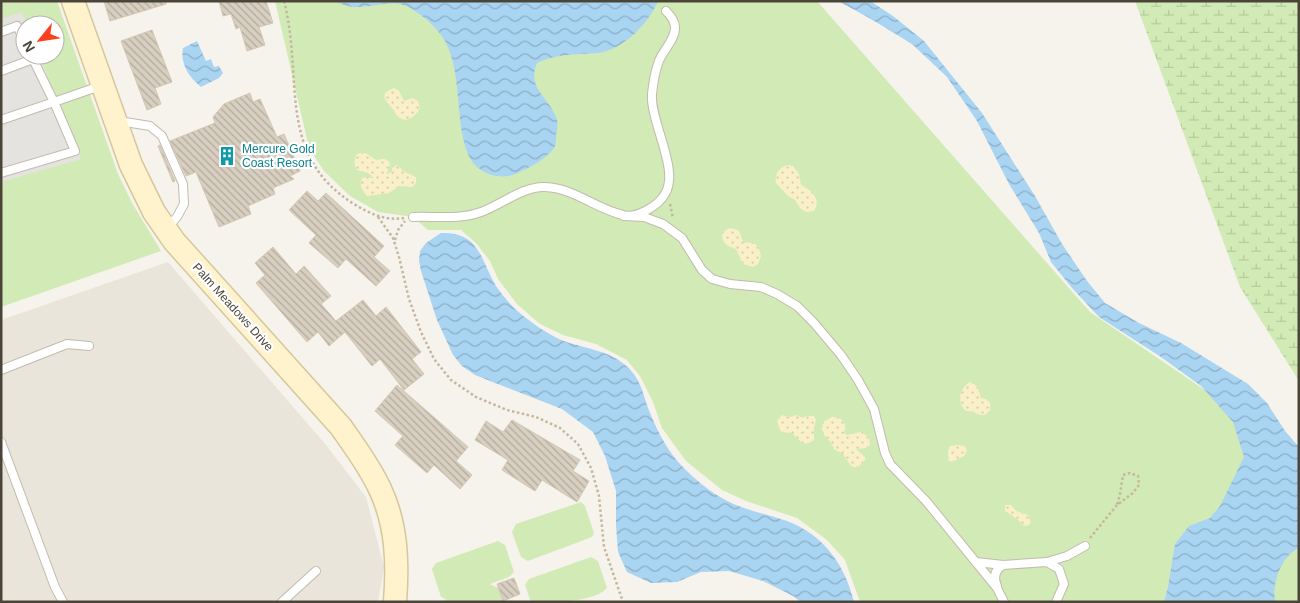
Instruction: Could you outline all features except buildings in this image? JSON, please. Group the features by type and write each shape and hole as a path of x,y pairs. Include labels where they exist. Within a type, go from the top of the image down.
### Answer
{"street":[{"name":"Palm Meadows Drive","path":"73,1 131,165 154,212 174,241 341,427 365,460 381,489 394,531 397,568 395,602"}],"lane":[{"path":"624,216 642,212 656,204 665,194 669,184 667,161 655,119 652,96 658,62 672,38 675,28 672,18 666,11"},
{"path":"1,32 15,27"},
{"path":"1,71 15,65"},
{"path":"1,173 74,151 54,102 36,65"},
{"path":"1,120 102,86"},
{"path":"115,121 150,126 162,136 183,184 184,204 177,217 166,229"},
{"path":"413,217 457,216 480,213 524,192 542,187 561,189 624,216 644,218 663,224 682,238 702,270 712,279 730,284 761,287 797,306 841,355 858,380 874,409 885,453 890,464 926,501 997,588"},
{"path":"1,370 67,344 89,346"},
{"path":"1,442 54,587 63,602"},
{"path":"976,562 1003,565 1047,562 1067,556 1085,546"},
{"path":"1047,562 1058,569 1064,584 1056,602"},
{"path":"1003,565 998,568 994,580 1004,602"},
{"path":"282,602 316,571"}],"path":[{"path":"284,1 289,19 293,49 297,121 311,161 328,182 347,200 378,217 397,220 413,217"},
{"path":"669,184 670,207 674,222 682,238"},
{"path":"378,217 393,238 409,299 421,332 434,359 451,380 476,397 507,410 536,417 560,428 578,444 591,468 599,496 604,548 623,602"},
{"path":"394,242 398,230 403,223 413,217"},
{"path":"1085,546 1117,505 1139,485 1138,476 1130,473 1123,475 1117,505"}],"shaded area":[{"path":"22,12 23,15 15,15 15,65 43,65 81,159 1,182 1,19"},
{"path":"168,262 326,445 366,497 384,567 378,602 1,602 1,320"}],"green space":[{"path":"1,1 57,1 62,15 15,15 15,65 65,65 65,24 118,174 132,203 161,251 1,307"},
{"path":"275,1 817,1 1090,312 1265,431 1299,472 1299,602 860,602 845,560 827,540 797,518 746,501 722,490 686,461 662,428 653,402 640,376 627,360 596,344 563,335 540,324 517,304 498,279 490,261 476,243 461,230 428,230 413,217 378,212 350,196 324,171 309,148"},
{"path":"1135,1 1299,1 1299,381 1240,287"},
{"path":"581,502 585,506 594,533 592,537 528,561 521,557 512,532 516,524"},
{"path":"498,541 505,545 514,572 509,577 490,584 498,588 503,602 442,602 447,600 441,597 432,569 436,563"},
{"path":"591,557 598,561 607,588 601,593 572,601 531,602 525,585 529,579"}],"sand":[{"path":"394,88 399,91 404,101 412,98 418,101 420,108 416,114 407,120 400,119 397,116 384,97 389,90"},
{"path":"366,153 376,160 387,160 390,164 388,174 397,165 405,172 416,177 416,183 412,187 399,186 389,193 367,196 362,188 362,178 374,178 368,173 357,170 355,159 356,155"},
{"path":"789,165 793,166 799,174 801,185 814,195 817,203 814,211 806,212 800,208 795,200 788,196 776,183 778,171"},
{"path":"729,228 739,231 744,243 754,243 758,247 761,256 758,264 753,267 743,264 736,249 724,242 722,233"},
{"path":"970,382 977,386 981,398 986,399 990,403 990,410 985,415 966,411 961,404 963,388"},
{"path":"782,415 790,417 797,415 803,418 814,416 816,420 814,440 803,444 792,433 781,432 777,421"},
{"path":"832,417 843,421 845,424 844,433 846,435 862,432 869,438 870,445 867,448 856,449 865,457 865,460 857,468 851,466 843,454 834,449 824,435 822,430 823,422"},
{"path":"950,446 965,446 967,451 964,456 952,462 948,460 948,451"},
{"path":"1005,505 1011,505 1016,511 1028,515 1031,522 1029,525 1024,526 1005,511"}],"water":[{"path":"333,1 658,1 642,26 617,47 598,53 560,56 537,63 534,80 557,120 555,145 543,159 531,166 515,174 501,176 481,170 468,154 461,124 452,57 446,43 434,26 415,11 396,3 355,7"},
{"path":"838,1 870,1 893,16 924,41 982,113 1035,196 1062,244 1087,281 1105,303 1139,323 1181,343 1248,384 1267,403 1285,431 1299,447 1299,548 1287,557 1279,571 1275,587 1275,602 1164,602 1175,544 1189,526 1210,518 1220,506 1244,457 1233,422 1201,386 1161,357 1099,317 1072,288 1051,262 1039,233 1009,184 977,121 947,77 912,44"},
{"path":"197,41 206,61 211,59 214,67 219,66 223,73 219,78 201,87 186,70 182,54 183,48"},
{"path":"441,233 464,237 471,242 482,257 502,294 514,308 534,324 559,339 599,351 625,365 638,381 658,430 679,463 693,477 717,495 735,505 787,521 812,534 839,564 854,602 801,602 763,581 729,571 701,572 677,582 651,583 627,572 618,552 616,491 605,456 593,432 562,409 475,375 462,366 453,355 437,320 419,261 420,251 426,243"}],"place":[{"name":"Mercure Gold Coast Resort","path":"227,156"}]}
